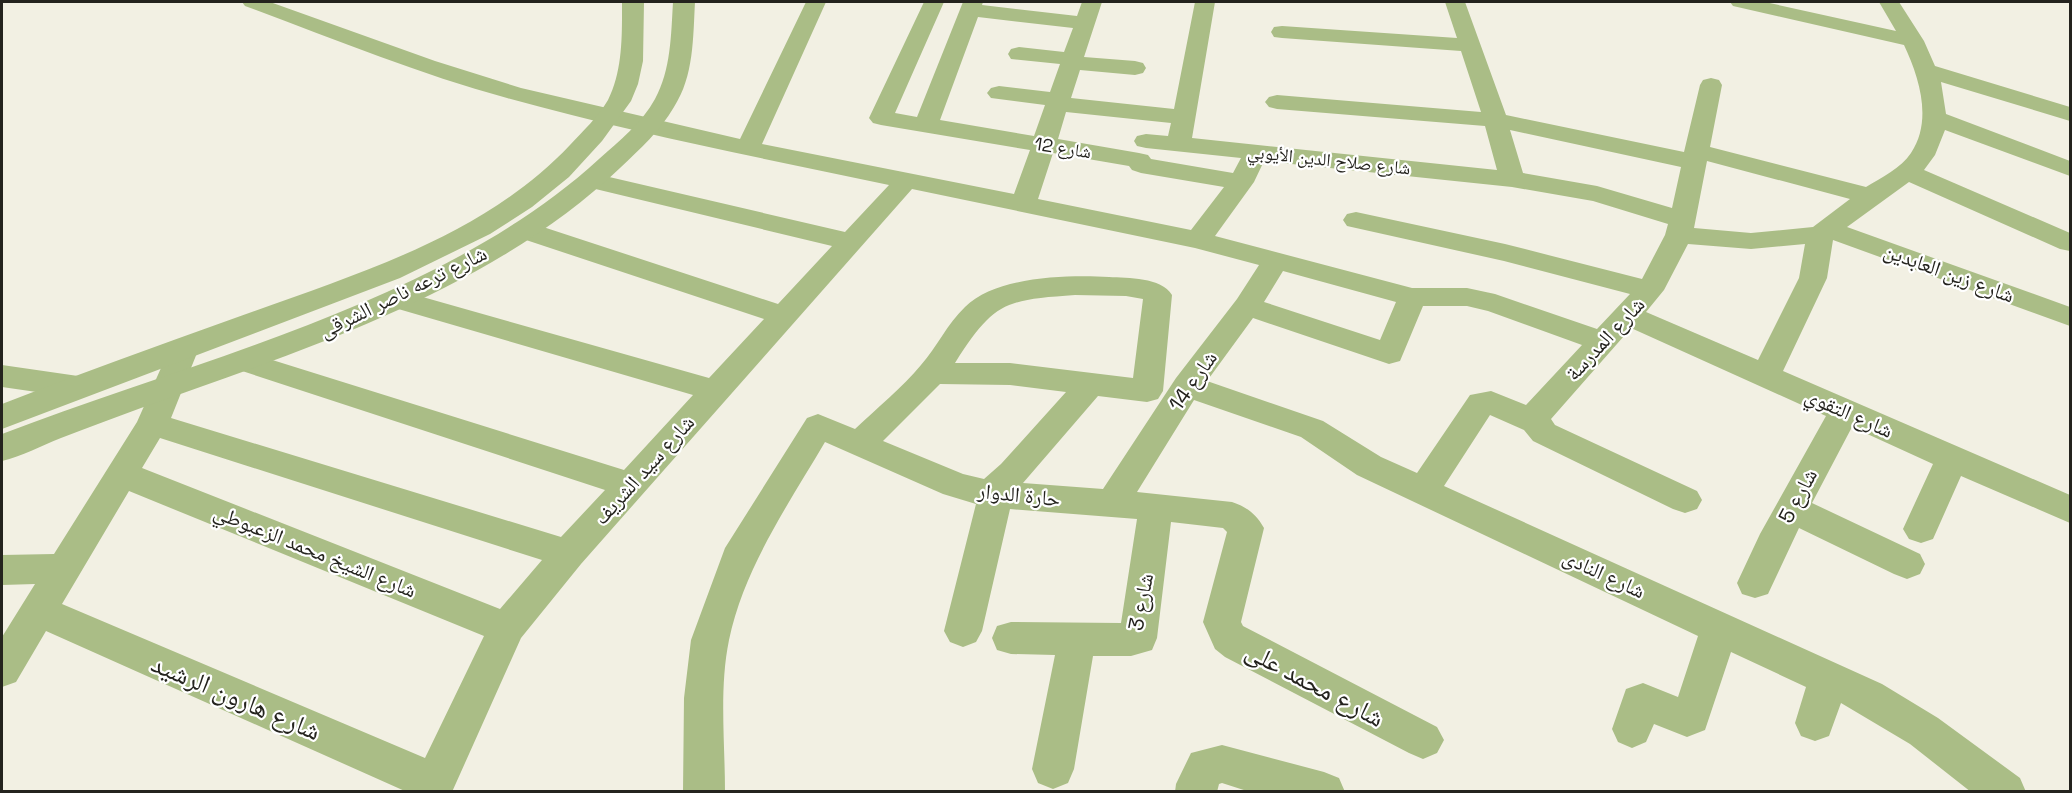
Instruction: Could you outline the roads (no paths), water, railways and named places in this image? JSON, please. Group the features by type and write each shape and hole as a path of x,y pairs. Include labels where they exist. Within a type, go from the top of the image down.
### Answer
{"street":[{"path":"252,2 438,69 514,93 748,148 1198,240 1412,297 1467,297 1494,303 1603,342"},
{"name":"شارع ترعه ناصر الشرقى","path":"2,417 354,284 447,246 522,202 577,158 610,115 622,95 632,53 633,2"},
{"name":"شارع ترعه ناصر الشرقى","path":"2,448 324,331 398,299 466,265 524,230 592,181 651,124 668,98 677,73 684,2"},
{"path":"748,148 816,2"},
{"name":"شارع 12","path":"934,2 881,118 1139,160 1141,165 1241,182"},
{"path":"1179,145 1205,2"},
{"path":"1455,2 1495,120 1512,179"},
{"path":"1740,2 1913,40"},
{"path":"1765,376 1814,278 1824,232 1870,196 1906,172 1922,155 1932,137 1935,118 1934,102 1925,70 1913,40 1889,2"},
{"path":"926,125 971,6 1088,12 1023,205"},
{"path":"1282,32 1470,45"},
{"path":"1019,54 1135,68"},
{"path":"1925,70 2070,114"},
{"name":"شارع المدرسة","path":"1535,422 1536,412 1650,290 1681,228 1711,85"},
{"path":"999,93 1184,117"},
{"path":"1277,102 1495,120 1696,157 1870,196"},
{"path":"1935,118 2070,169"},
{"name":"شارع صلاح الدين الأيوبي","path":"1146,141 1512,179 1597,194 1681,228 1751,241 1824,232"},
{"path":"1198,240 1241,182 1256,153"},
{"path":"1906,172 2070,243"},
{"name":"شارع سيد الشريف","path":"431,787 507,628 568,554 907,180"},
{"path":"592,181 851,242"},
{"path":"1356,220 1505,253 1650,290"},
{"path":"524,230 784,316"},
{"name":"شارع زين العابدين","path":"1824,232 2070,316"},
{"name":"شارع 14","path":"1112,504 1187,386 1247,306 1276,260"},
{"path":"860,444 932,373 974,315 993,298 1060,287 1133,286 1153,291 1158,295 1148,391 1010,374 932,373"},
{"path":"1247,306 1389,354 1412,297"},
{"path":"398,299 716,391"},
{"name":"شارع التقوي","path":"1628,315 2070,510"},
{"path":"2,670 152,424 184,348"},
{"path":"244,361 631,485"},
{"path":"2,376 78,387"},
{"path":"963,631 993,494 1091,384"},
{"name":"شارع النادى","path":"1187,386 1312,429 1369,466 1828,679 1898,714 2005,792"},
{"path":"1424,490 1481,403 1491,402 1535,422 1544,433 1686,500"},
{"name":"شارع 5","path":"1755,583 1791,509 1845,411"},
{"path":"152,424 568,554"},
{"name":"حارة الدوار","path":"704,792 704,698 710,640 738,558 818,426 955,485 993,494 1156,507 1232,516"},
{"path":"1921,529 1952,458"},
{"name":"شارع الشيخ محمد الزعبوطي","path":"122,474 507,628"},
{"name":"شارع 3","path":"1011,638 1131,640 1139,636 1156,507"},
{"path":"1791,509 1907,564"},
{"name":"شارع محمد على","path":"1232,516 1246,528 1222,622 1228,636 1239,645 1423,740"},
{"path":"2,570 63,568"},
{"name":"شارع هارون الرشيد","path":"37,610 431,787"},
{"path":"1632,729 1642,701 1687,718 1691,717 1719,628"},
{"path":"1053,769 1077,639"},
{"path":"1815,723 1828,679"},
{"path":"1197,792 1197,784 1206,767 1222,764 1324,792"}]}
